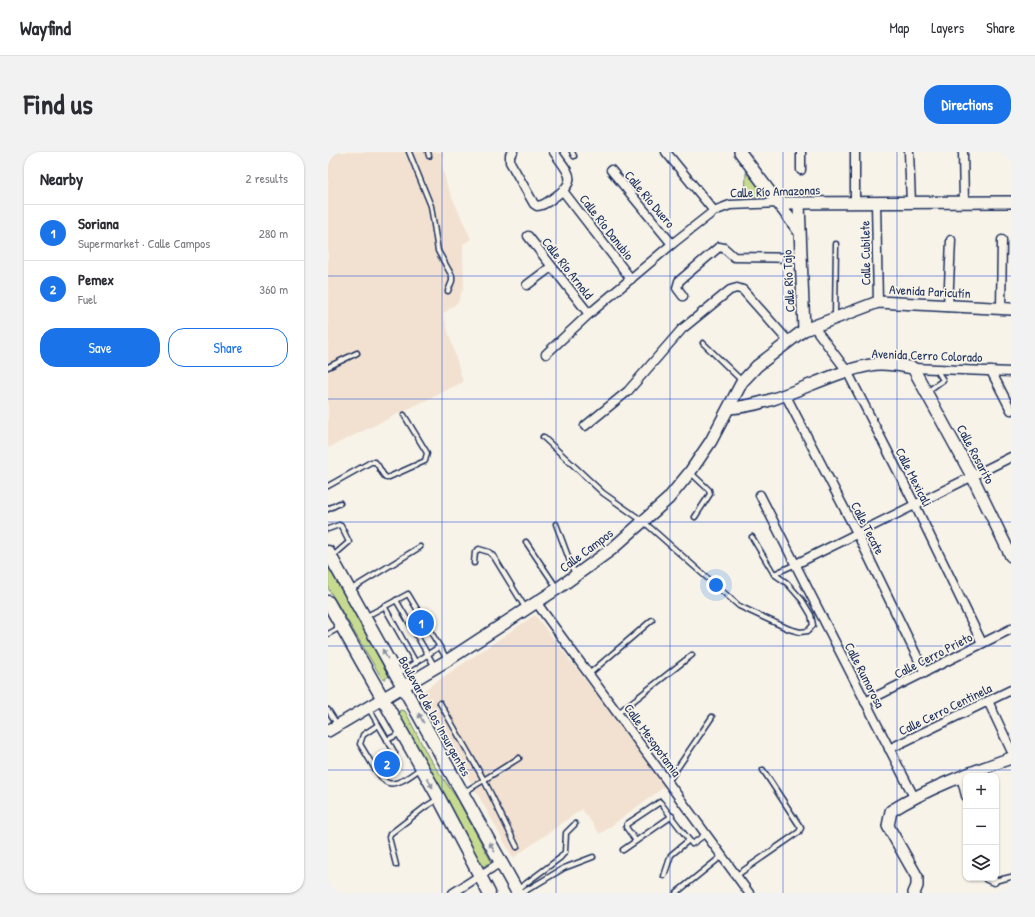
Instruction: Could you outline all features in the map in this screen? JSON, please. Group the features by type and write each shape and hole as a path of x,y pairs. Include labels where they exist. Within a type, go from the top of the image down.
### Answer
{"main road":[{"name":"Boulevard de los Insurgentes","path":"329,555 519,892"},
{"path":"328,602 439,798 487,892"}],"street":[{"path":"512,152 509,158 510,162 534,204 540,206 567,188 570,180 554,152"},
{"path":"666,152 714,211"},
{"name":"Calle Río Tajo","path":"740,152 799,231"},
{"path":"801,152 801,170"},
{"path":"854,152 855,203"},
{"path":"909,152 910,203"},
{"path":"964,152 964,202"},
{"name":"Calle Río Duero","path":"611,170 672,244"},
{"name":"Calle Río Danubio","path":"563,191 631,278"},
{"name":"Calle Río Amazonas","path":"546,354 589,314 672,244 714,211 730,205 778,203 1011,202"},
{"name":"Calle Cubilete","path":"876,203 878,302"},
{"name":"Calle Río Tajo","path":"799,204 800,258 809,328"},
{"name":"Calle Río Arnold","path":"528,236 589,314"},
{"path":"948,307 951,240"},
{"path":"1002,240 1006,309"},
{"path":"682,296 677,288 679,281 719,247 724,248 734,257 800,258"},
{"path":"527,285 551,267"},
{"path":"585,426 628,391 682,329 730,290 736,288 743,290 788,341"},
{"name":"Avenida Paricutín","path":"809,328 878,302 1006,309"},
{"name":"Calle Campos","path":"328,731 436,668 557,589 612,549 668,499 690,472 711,441 742,382 757,366 788,341 809,328"},
{"name":"Calle Mexicali","path":"809,328 847,371 915,504 982,643"},
{"name":"Avenida Cerro Colorado","path":"729,408 748,407 786,396 847,371 873,364 914,368 1011,372"},
{"name":"Calle Rosarito","path":"914,368 972,476 1011,556"},
{"path":"991,371 1011,410"},
{"name":"Calle Tecate","path":"786,396 857,533 925,673"},
{"path":"796,564 1011,457"},
{"name":"Calle Rumorosa","path":"760,494 914,797"},
{"name":"Calle Mesopotamia","path":"536,602 749,893"},
{"name":"Calle Cerro Prieto","path":"865,702 1011,629"},
{"name":"Calle Cerro Centinela","path":"889,749 1011,690"},
{"path":"988,701 1011,750"},
{"path":"915,890 917,877 888,826 890,811 914,797 961,776 1011,758"},
{"path":"961,776 963,784"},
{"path":"453,893 501,862"}],"lane":[{"path":"409,152 431,206 438,252 452,276 452,281 448,291"},
{"path":"835,319 836,244"},
{"path":"703,343 742,382"},
{"path":"328,367 357,354"},
{"path":"932,388 943,380 936,369"},
{"path":"328,486 371,462 375,462 387,478 425,461 427,453 404,415"},
{"path":"544,437 603,493 644,522 740,606 789,629 800,632 808,631 813,625 811,615 802,600 787,583 774,574 752,537"},
{"path":"690,472 709,490 710,494 695,517"},
{"path":"328,509 340,503"},
{"path":"556,524 575,576"},
{"path":"328,529 339,525 341,526 349,542 329,555"},
{"path":"526,542 557,589"},
{"path":"350,590 420,547"},
{"path":"474,563 475,552 479,549 489,552 494,557 526,609"},
{"path":"774,574 796,564"},
{"path":"364,617 408,594 448,660"},
{"path":"396,600 436,668"},
{"path":"384,606 416,663"},
{"path":"589,674 652,620"},
{"path":"328,634 342,626"},
{"path":"397,675 428,656 439,647"},
{"path":"618,713 692,655"},
{"path":"440,703 484,780 517,847"},
{"path":"368,708 395,753 394,758 388,762"},
{"path":"328,710 338,726"},
{"path":"668,782 712,717"},
{"path":"378,725 363,735 360,739 360,744 375,769 385,782 397,783 422,768"},
{"path":"387,740 401,732"},
{"path":"462,793 519,758"},
{"path":"375,769 382,765"},
{"path":"737,875 799,832 801,828 763,770"},
{"path":"396,865 389,837 390,834 424,807 439,798"},
{"path":"636,841 626,827 627,824 658,802 663,802 692,844 706,833"},
{"path":"623,850 672,816"},
{"path":"519,892 560,858 565,852 566,833 575,824"},
{"path":"664,876 672,855 689,840"},
{"path":"676,893 722,856"},
{"path":"519,892 564,868 593,857"},
{"path":"999,879 1011,877"}],"shaded area":[{"path":"328,152 443,152 444,154 441,161 447,186 471,239 463,244 464,286 458,302 443,314 463,382 328,448"},
{"path":"535,615 667,785 600,834 582,809 513,858 421,692"}],"green space":[{"path":"746,173 768,196 745,197"},
{"path":"328,565 389,676 383,680 328,588"},
{"path":"400,710 405,711 429,758 458,800 492,863 483,867 398,715"}],"place":[{"name":"Soriana","path":"421,623"},
{"name":"Pemex","path":"387,764"}]}
